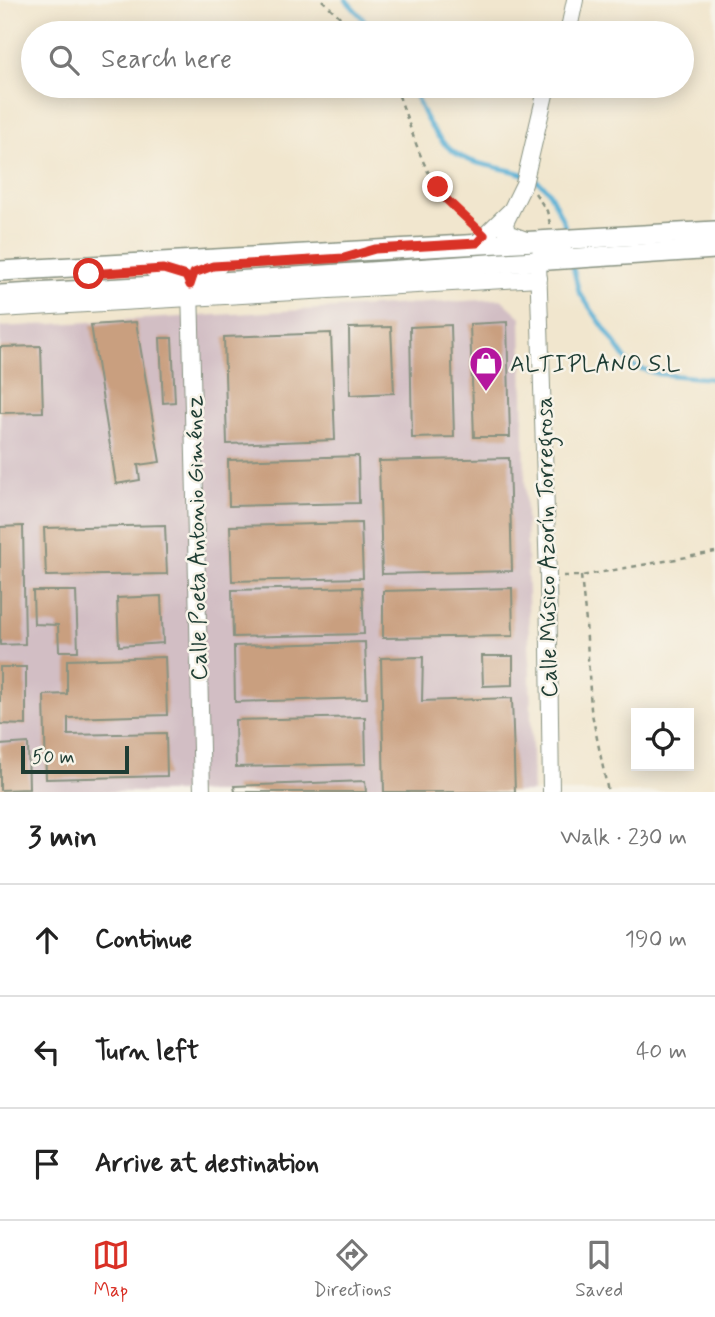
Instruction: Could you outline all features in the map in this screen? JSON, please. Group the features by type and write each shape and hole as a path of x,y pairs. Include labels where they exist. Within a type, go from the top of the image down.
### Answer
{"main road":[{"path":"0,271 375,249 480,239 528,241 715,234"},
{"path":"0,295 190,291 538,269 715,249"}],"street":[{"path":"571,21 575,0"},
{"path":"528,241 512,237 504,229 524,184 544,98"},
{"path":"480,239 510,211"},
{"path":"538,269 541,251 551,248 715,234"},
{"path":"190,291 194,273 202,268 344,258 375,249 404,254 513,249 533,256 538,269"},
{"path":"0,278 41,276 63,269 89,274 163,269 186,276 190,291"},
{"name":"Calle Músico Azorín Torregrosa","path":"538,269 548,576 551,792"},
{"path":"0,309 190,291"},
{"name":"Calle Poeta Antonio Giménez","path":"190,291 202,792"}],"path":[{"path":"322,0 344,21"},
{"path":"399,98 416,147 428,171 447,200 480,239"},
{"path":"524,184 533,190 547,211 552,231"},
{"path":"548,576 580,576 715,552"},
{"path":"580,576 586,622 591,709 608,792"}],"shaded area":[{"path":"501,299 521,317 533,792 0,792 0,327"}],"building":[{"path":"136,322 160,462 138,465 140,480 116,484 91,325"},
{"path":"507,322 510,437 474,437 470,324"},
{"path":"451,325 454,437 412,438 410,327"},
{"path":"391,327 394,393 350,395 349,328"},
{"path":"331,333 335,440 227,444 224,337"},
{"path":"160,338 172,338 175,402 163,403"},
{"path":"41,346 43,412 0,413 0,347"},
{"path":"358,456 359,503 229,506 228,460"},
{"path":"509,458 512,571 382,574 379,461"},
{"path":"361,523 363,578 232,581 230,526"},
{"path":"165,525 167,574 46,576 44,528"},
{"path":"23,526 25,644 0,645 0,527"},
{"path":"362,587 364,634 233,637 232,590"},
{"path":"512,588 513,636 383,638 383,591"},
{"path":"33,591 76,591 78,651 59,651 58,625 34,624"},
{"path":"161,596 163,643 119,646 117,598"},
{"path":"365,642 367,698 235,702 234,646"},
{"path":"482,656 513,656 513,685 483,686"},
{"path":"165,657 167,715 68,718 68,735 166,733 167,776 46,779 44,695 67,694 67,660"},
{"path":"423,657 422,701 512,698 515,792 384,792 381,658"},
{"path":"0,667 26,667 26,725 0,724"},
{"path":"365,717 366,764 236,767 235,720"},
{"path":"28,743 29,789 0,790 0,745"},
{"path":"365,781 366,792 235,792 234,786"}],"waterway":[{"path":"346,0 365,21"},
{"path":"417,98 427,120 450,149 472,161 522,174 544,186 567,234"},
{"path":"572,263 579,292 630,365 658,374 715,379"}],"place":[{"name":"ALTIPLANO S.L","path":"486,393"}],"route":[{"path":"89,274 163,269 186,276 190,285 194,273 213,266 344,258 375,249 477,243 484,235 447,200 438,187"}]}
